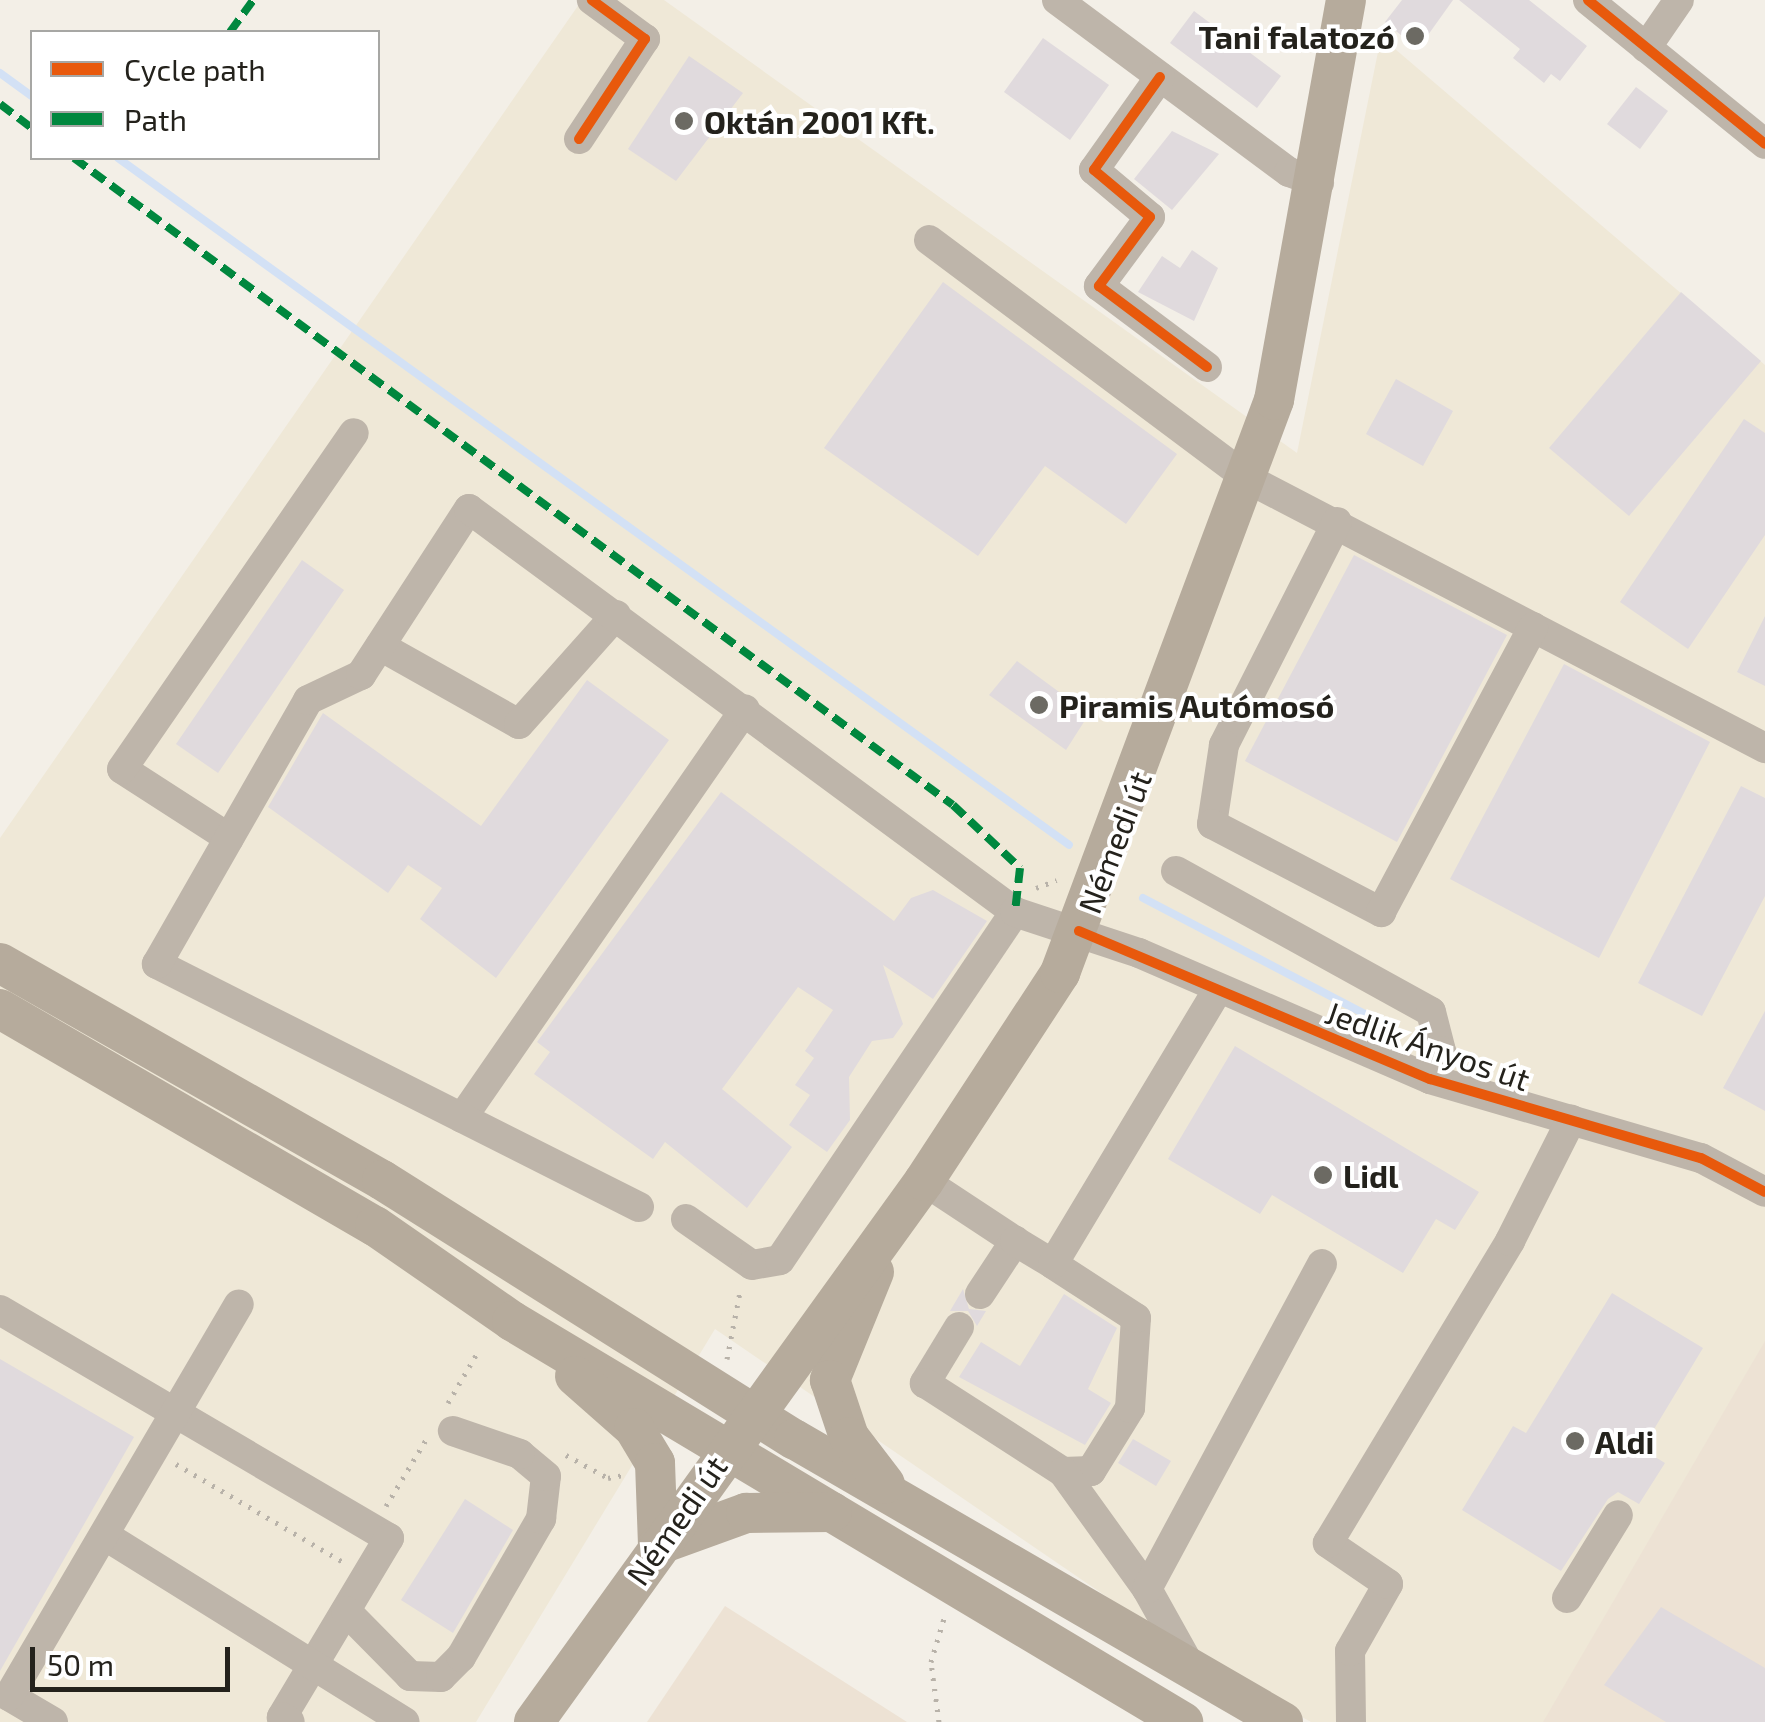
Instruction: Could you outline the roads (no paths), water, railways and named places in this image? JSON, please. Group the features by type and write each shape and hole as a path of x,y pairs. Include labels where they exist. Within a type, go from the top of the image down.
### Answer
{"main road":[{"name":"Némedi út","path":"534,1722 752,1412 924,1182 1033,1020 1079,931 1248,478 1318,182 1346,0"},
{"path":"0,962 382,1180 895,1500 1283,1722"},
{"path":"0,1009 375,1226 512,1320 1183,1722"},
{"path":"882,1240 830,1380 849,1438 895,1500"},
{"path":"512,1320 634,1428 655,1463 658,1545 746,1513 837,1512"}],"street":[{"path":"580,139 645,39 592,0"},
{"path":"1057,0 1288,172 1318,182"},
{"path":"1588,0 1765,144"},
{"path":"1646,48 1680,0"},
{"path":"1160,77 1094,170 1150,217 1099,286 1206,367"},
{"path":"929,240 1248,478 1765,748"},
{"path":"229,838 122,769 354,433"},
{"path":"639,1207 157,964 308,700 360,675 469,509 1015,912 780,1260 752,1265 686,1219"},
{"path":"1337,522 1224,745 1212,824 1381,912 1532,627"},
{"path":"380,646 519,724 616,615"},
{"path":"462,1118 745,709"},
{"path":"1176,871 1431,1012 1441,1051 1430,1079"},
{"name":"Jedlik Ányos út","path":"1015,912 1079,931 1216,994 1430,1079 1701,1158 1765,1192"},
{"path":"0,992 55,996"},
{"path":"1053,1264 1216,994"},
{"path":"1351,1722 1350,1651 1388,1584 1328,1543 1510,1241 1571,1120"},
{"path":"924,1182 1136,1318 1138,1354 1130,1408 1091,1471 1062,1472"},
{"path":"980,1294 1015,1242"},
{"path":"1147,1589 1322,1264"},
{"path":"53,1722 8,1696 239,1304"},
{"path":"0,1310 389,1538 282,1717 290,1722"},
{"path":"959,1328 924,1383 1062,1472 1147,1589 1190,1666"},
{"path":"346,1611 410,1676 441,1676 461,1657 541,1519 546,1476 520,1454 449,1420"},
{"path":"1568,1598 1618,1514"},
{"path":"104,1534 315,1662 405,1722"}],"waterway":[{"path":"0,73 30,95"},
{"path":"121,160 1069,845"},
{"path":"1143,898 1394,1029"}],"place":[{"name":"Tani falatozó","path":"1415,36"},
{"name":"Oktán 2001 Kft.","path":"684,121"},
{"name":"Piramis Autómosó","path":"1039,705"},
{"name":"Lidl","path":"1323,1175"},
{"name":"Aldi","path":"1575,1441"}]}
